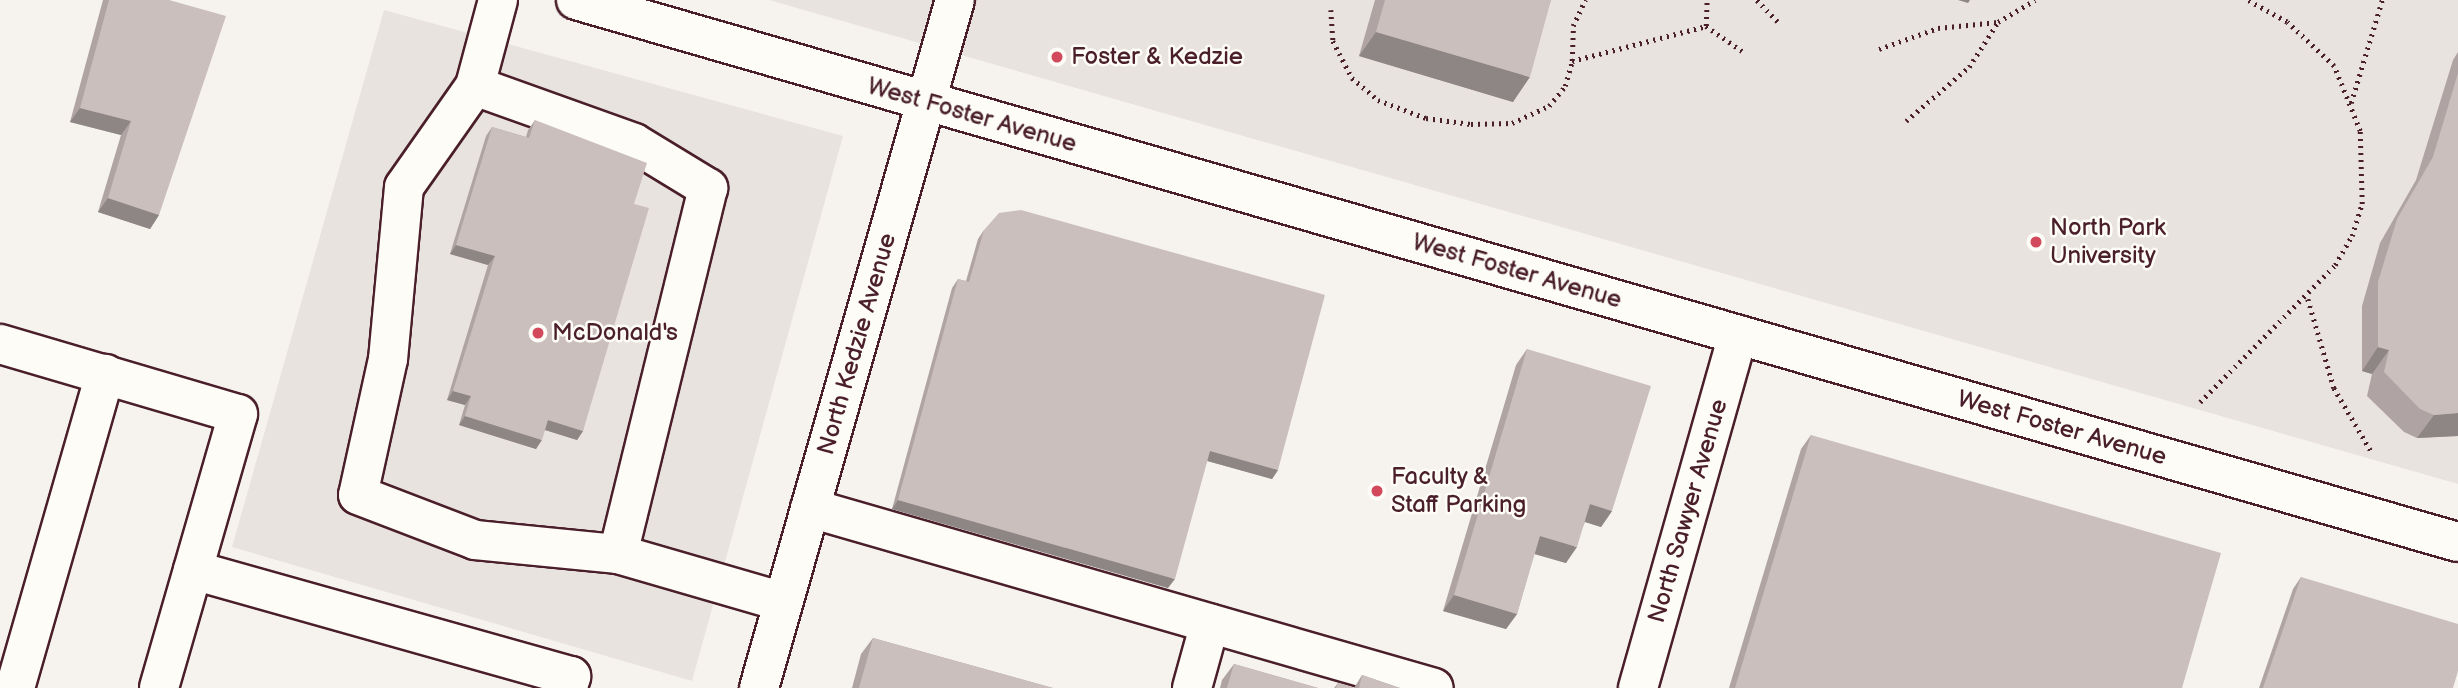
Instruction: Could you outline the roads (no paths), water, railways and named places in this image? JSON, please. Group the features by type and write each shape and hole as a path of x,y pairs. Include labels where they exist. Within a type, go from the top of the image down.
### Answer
{"main road":[{"path":"498,0 475,86 404,187 388,359 358,495 475,540 618,554 783,602"},
{"name":"West Foster Avenue","path":"576,0 2458,542"},
{"name":"North Kedzie Avenue","path":"759,688 955,0"},
{"path":"475,86 634,143 708,188 618,554"},
{"name":"North Sawyer Avenue","path":"1638,688 1738,335"},
{"path":"0,344 238,414 159,688"},
{"path":"15,688 105,374"},
{"path":"810,508 1434,688"},
{"path":"193,570 571,676 568,688"},
{"path":"1192,688 1210,623"}],"place":[{"name":"Foster & Kedzie","path":"1057,57"},
{"name":"North Park University","path":"2036,242"},
{"name":"McDonald's","path":"538,333"},
{"name":"Faculty & Staff Parking","path":"1377,491"}]}
